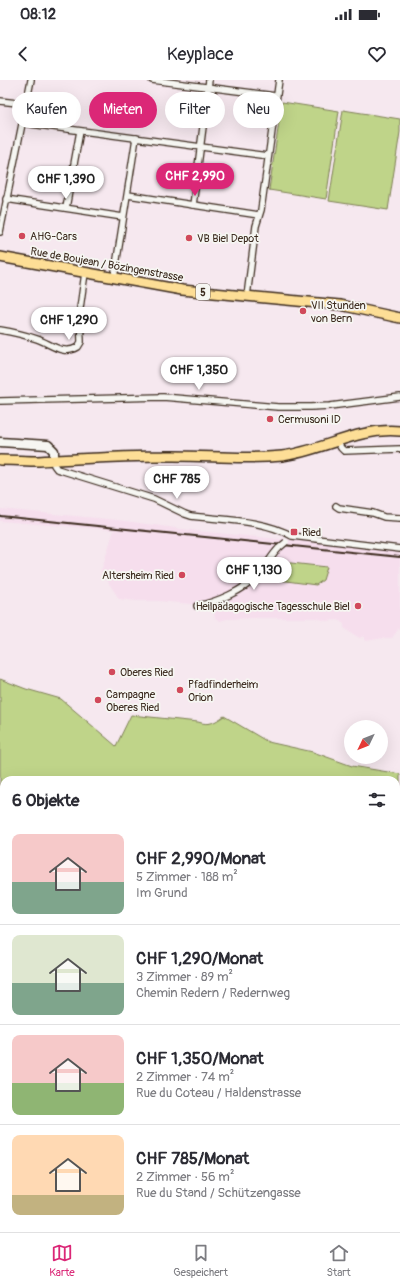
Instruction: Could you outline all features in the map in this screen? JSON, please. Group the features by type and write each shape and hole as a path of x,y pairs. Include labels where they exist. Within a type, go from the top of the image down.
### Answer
{"main road":[{"name":"Rue de Boujean / Bözingenstrasse","path":"0,257 182,290 340,305 400,318"},
{"path":"0,460 54,460 164,456 271,457 299,453 371,431 400,431"}],"street":[{"path":"28,92 31,80"},
{"path":"152,80 246,92"},
{"path":"193,205 209,80"},
{"path":"277,92 279,80"},
{"path":"0,101 12,102"},
{"path":"0,232 22,128"},
{"path":"59,128 268,156"},
{"path":"247,296 256,226 259,216 272,128"},
{"path":"66,208 80,131"},
{"path":"114,278 136,138"},
{"path":"128,195 259,216"},
{"path":"6,199 124,217"},
{"path":"0,330 37,339 60,350 70,350 78,347 81,342 80,299 85,273"},
{"path":"0,401 163,397 278,407 311,407 400,397"},
{"path":"337,441 344,451 400,449"},
{"path":"0,442 48,446 54,450 54,465 57,469 154,498 185,514 260,525 292,536 400,549"},
{"path":"336,506 339,508 373,513 384,517 400,518"},
{"path":"197,606 213,602 250,583 262,571 279,548 292,536"}],"shaded area":[{"path":"0,509 118,520 197,531 400,551 400,627 392,638 366,641 363,636 360,638 344,628 344,624 338,620 326,621 316,618 256,618 227,619 220,621 215,618 213,610 209,604 197,606 159,601 119,599 101,571 114,530 0,521"}],"green space":[{"path":"284,102 339,111 326,199 269,190 278,128 284,128"},
{"path":"343,110 400,119 400,132 388,210 329,201"},
{"path":"276,561 327,567 323,580 316,585 264,578"},
{"path":"0,679 26,689 61,699 116,746 131,715 206,724 215,722 224,716 268,742 313,752 344,764 400,774 400,776 0,776"}],"railway":[{"path":"0,516 400,557"}],"place":[{"name":"AHG-Cars","path":"22,236"},
{"name":"VB Biel Depot","path":"189,238"},
{"name":"VII Stunden von Bern","path":"303,311"},
{"name":"Cermusoni ID","path":"270,419"},
{"name":"Ried","path":"294,532"},
{"name":"Altersheim Ried","path":"182,575"},
{"name":"Heilpädagogische Tagesschule Biel","path":"358,606"},
{"name":"Oberes Ried","path":"112,672"},
{"name":"Pfadfinderheim Orion","path":"180,690"},
{"name":"Campagne Oberes Ried","path":"98,700"}]}
